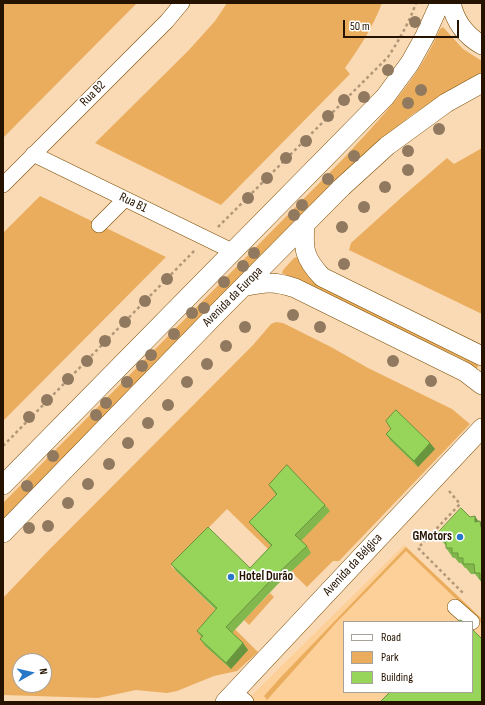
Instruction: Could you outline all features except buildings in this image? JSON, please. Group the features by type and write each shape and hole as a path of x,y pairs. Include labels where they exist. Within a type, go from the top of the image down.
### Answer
{"main road":[{"path":"3,485 385,97 410,63 425,36 440,3"},
{"path":"451,3 453,12 461,27 473,40 482,45"},
{"name":"Avenida da Europa","path":"3,533 304,224 342,187 387,146 446,103 482,83"},
{"path":"304,224 306,256 312,266 322,277 482,356"},
{"path":"243,287 269,282 280,283 295,288 465,372 482,385"},
{"name":"Avenida da Bélgica","path":"235,699 482,428"}],"street":[{"name":"Rua B2","path":"3,185 167,21 182,3"},
{"name":"Rua B1","path":"33,154 232,251"},
{"path":"99,225 125,199"},
{"path":"455,607 471,621"},
{"path":"473,623 482,631"}],"path":[{"path":"448,491 460,504 418,548 467,597"}],"shaded area":[{"path":"404,545 482,619 482,702 245,702"}],"green space":[{"path":"3,3 137,3 3,138"},
{"path":"227,3 382,3 366,37 345,68 350,74 221,205 95,143 188,51 215,21"},
{"path":"443,27 463,49 482,61 482,72 413,114 368,150 3,519 3,503 371,129 397,98 421,65 440,29"},
{"path":"482,148 482,314 349,250 351,243 447,158 454,164"},
{"path":"40,196 166,257 3,421 3,233"},
{"path":"297,257 311,279 318,284 479,364 476,370 464,360 282,273 294,258"},
{"path":"276,322 283,323 331,347 368,368 452,409 470,424 339,561 333,561 307,587 227,509 171,566 258,652 237,671 214,676 177,691 167,693 136,690 98,698 3,695 3,598 253,345 271,324"},
{"path":"406,547 482,619 482,624 406,551 336,623 267,700 264,696 280,678"},
{"path":"270,593 274,597 249,625 244,620"}],"place":[{"name":"GMotors","path":"460,537"},
{"name":"Hotel Durão","path":"231,577"}]}
